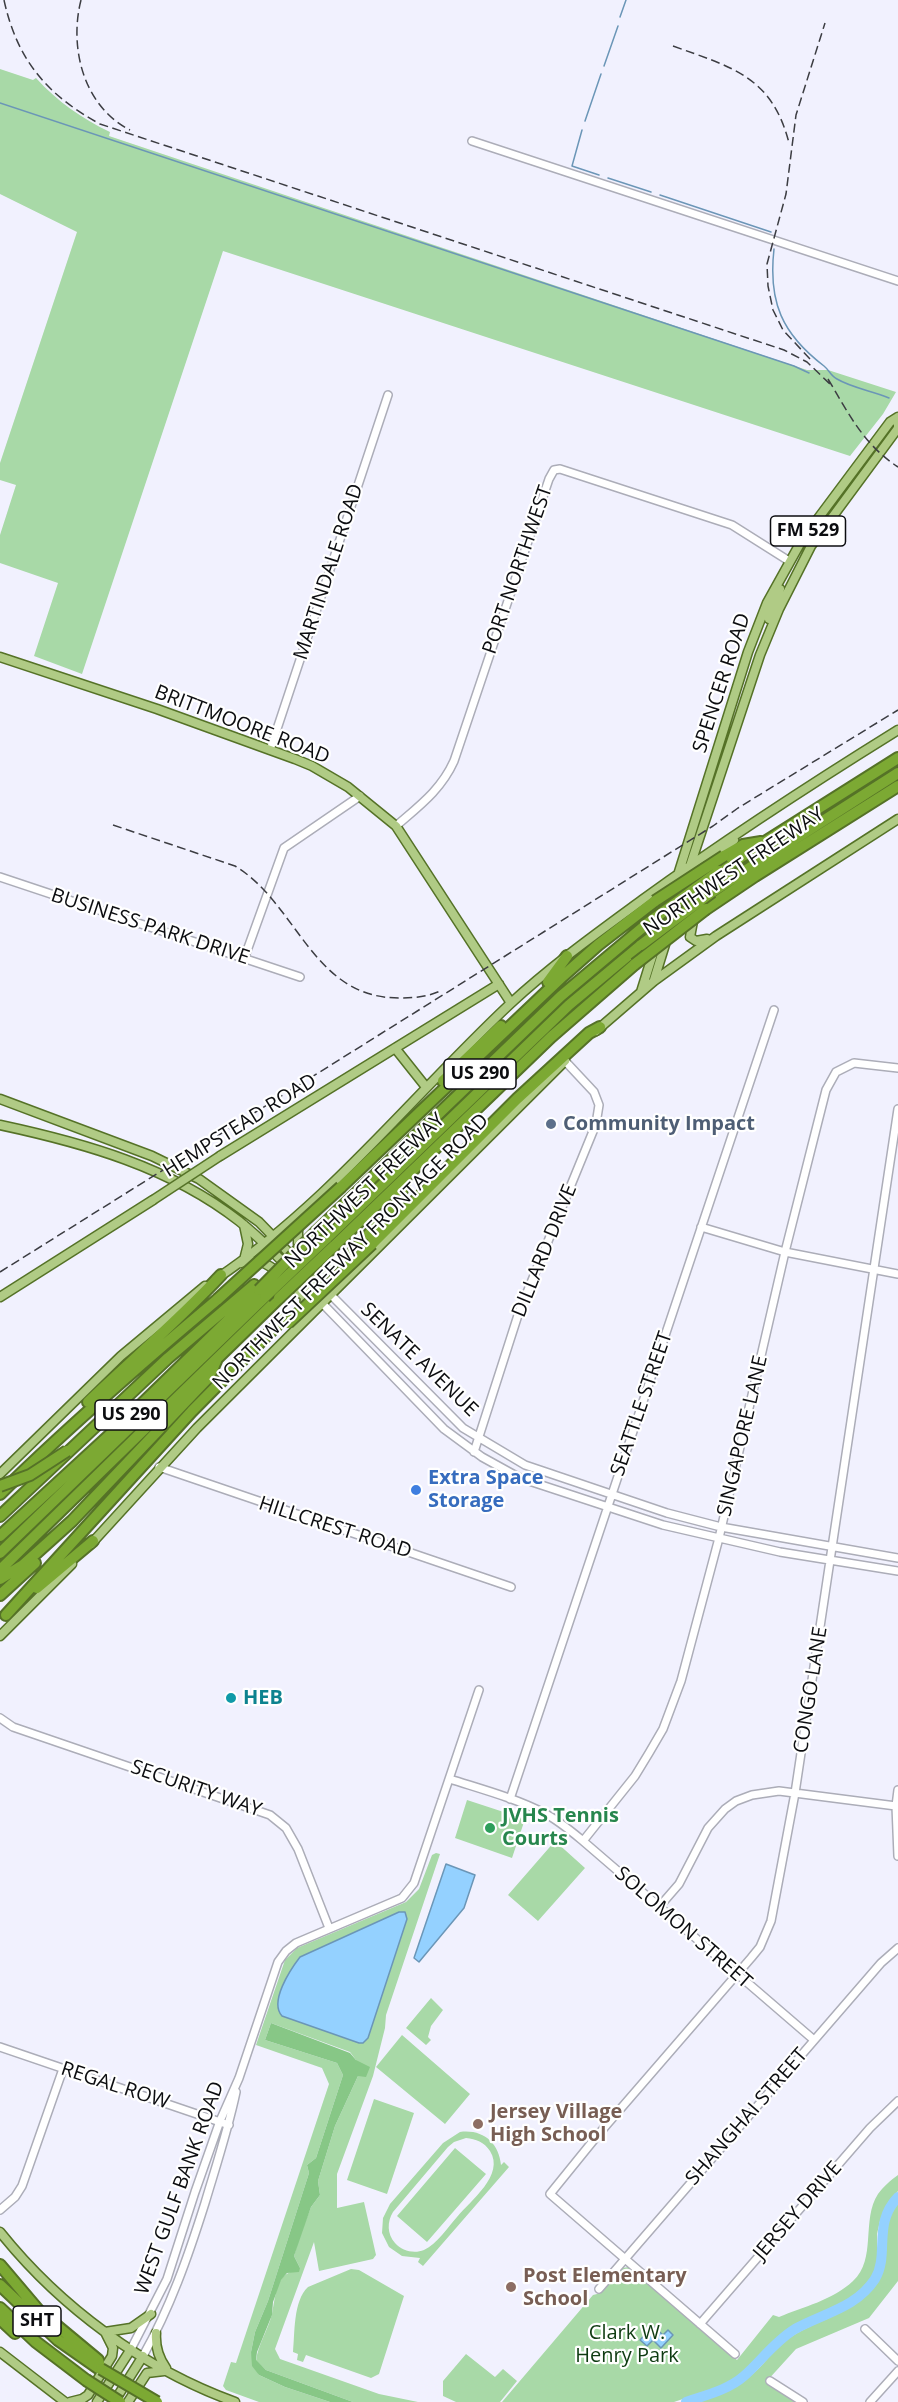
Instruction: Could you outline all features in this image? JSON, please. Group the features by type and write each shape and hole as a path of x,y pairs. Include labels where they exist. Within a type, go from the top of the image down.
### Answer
{"highway":[{"name":"NORTHWEST FREEWAY","path":"325,1239 561,996 648,923 719,871 898,758"},
{"path":"0,1553 263,1294 325,1239 569,1005 641,945 712,892 898,773"},
{"name":"NORTHWEST FREEWAY","path":"263,1294 277,1271 325,1239 406,1177 558,1030 635,964 706,909 898,786"},
{"path":"0,1494 54,1441 218,1299 363,1167 562,976 598,945 655,901 724,856 743,845 767,840"},
{"path":"363,1167 376,1149 462,1062 553,978 567,956"},
{"path":"3,1617 114,1494 237,1367 291,1322 372,1245 517,1099 590,1033 600,1027"},
{"path":"291,1322 398,1203 406,1177"},
{"path":"54,1441 72,1418 141,1350 196,1302 221,1275"},
{"path":"0,1516 66,1451 168,1358 263,1294"},
{"name":"US 290","path":"0,1570 218,1357 263,1294"},
{"name":"US 290","path":"0,1536 263,1294"},
{"path":"0,1579 23,1565 64,1528 124,1467 209,1377 218,1357"},
{"path":"0,1486 30,1475 66,1451"},
{"path":"0,1595 56,1542 64,1528"},
{"path":"3,1617 93,1541"},
{"path":"0,2265 39,2311 98,2360 101,2369"},
{"name":"SHT","path":"0,2285 58,2340 157,2402"},
{"name":"SHT","path":"0,2308 74,2372 120,2402"},
{"path":"0,2319 57,2367 74,2372"}],"main road":[{"name":"SPENCER ROAD","path":"654,981 769,631 811,546 898,428 898,417"},
{"name":"SPENCER ROAD","path":"640,992 753,637 766,603 789,561 817,519 890,422 898,417"},
{"path":"769,631 776,596 788,574 789,561 799,558 811,546"},
{"name":"BRITTMOORE ROAD","path":"0,657 312,766 360,796 396,826 511,1003"},
{"path":"0,1474 121,1356 163,1319 302,1210 511,1003 567,956 691,864 898,730"},
{"name":"NORTHWEST FREEWAY FRONTAGE ROAD","path":"0,1636 93,1541 291,1322 322,1303 362,1266 600,1027 654,981 716,936 898,819"},
{"path":"716,936 701,942 690,937 707,867 712,858 752,823"},
{"path":"700,838 704,843 716,847"},
{"name":"HEMPSTEAD ROAD","path":"0,1297 220,1156 499,984"},
{"path":"395,1048 426,1087"},
{"name":"SENATE AVENUE","path":"0,1099 152,1156 184,1171 231,1201 273,1235 330,1295"},
{"name":"SENATE AVENUE","path":"0,1125 77,1144 152,1170 218,1206 264,1242 322,1303"},
{"path":"302,1210 297,1227 297,1241 322,1268 336,1273 362,1266"},
{"path":"243,1225 248,1244 245,1256"},
{"path":"233,1266 251,1259 270,1266 304,1297 305,1308"},
{"path":"0,2232 42,2279 105,2332 168,2371 235,2402"},
{"path":"105,2332 131,2328 151,2314"},
{"path":"70,2402 88,2395 112,2356 113,2348 105,2332"},
{"path":"156,2333 159,2360 168,2371"},
{"name":"WEST GULF BANK ROAD","path":"97,2402 131,2349"},
{"path":"0,2352 64,2402"},
{"name":"WEST GULF BANK ROAD","path":"114,2402 143,2356"},
{"path":"128,2402 147,2373 168,2371"}],"street":[{"path":"472,141 898,282"},
{"name":"MARTINDALE ROAD","path":"270,750 388,395"},
{"name":"PORT NORTHWEST","path":"396,826 438,790 448,776 554,470 560,468 732,525 789,561"},
{"path":"244,959 284,848 360,796"},
{"name":"BUSINESS PARK DRIVE","path":"0,877 300,977"},
{"name":"SEATTLE STREET","path":"510,1799 774,1010"},
{"name":"DILLARD DRIVE","path":"474,1452 519,1312 596,1124 599,1105 594,1092 565,1061"},
{"name":"SINGAPORE LANE","path":"583,1841 635,1776 666,1720 681,1681 722,1527 785,1252 826,1090 836,1072 854,1063 898,1068"},
{"name":"CONGO LANE","path":"625,2259 550,2194 760,1947 771,1921 795,1793 898,1108"},
{"path":"701,1227 785,1252 898,1275"},
{"name":"SENATE AVENUE","path":"330,1295 444,1411 478,1438 525,1465 667,1513 722,1527 898,1558"},
{"name":"SENATE AVENUE","path":"322,1303 427,1414 474,1452 520,1478 663,1525 780,1552 898,1571"},
{"name":"HILLCREST ROAD","path":"159,1467 511,1587"},
{"name":"WEST GULF BANK ROAD","path":"131,2349 151,2314 177,2251 220,2121 238,2078 278,1962 285,1950 296,1943 380,1909 402,1898 410,1890 479,1690"},
{"name":"SECURITY WAY","path":"0,1718 13,1727 270,1815 286,1828 298,1849 329,1928"},
{"name":"SOLOMON STREET","path":"450,1779 544,1813 583,1841 814,2040"},
{"path":"898,1790 896,1806 898,1856"},
{"path":"659,1907 679,1884 708,1828 725,1809 736,1801 752,1795 779,1791 896,1806"},
{"name":"SHANGHAI STREET","path":"599,2289 881,1963 898,1948"},
{"name":"REGAL ROW","path":"0,2047 229,2125"},
{"path":"0,2210 15,2197 22,2186 63,2069"},
{"name":"WEST GULF BANK ROAD","path":"143,2356 156,2333 183,2272 229,2125 238,2078"},
{"name":"JERSEY DRIVE","path":"700,2324 870,2128 898,2102"},
{"path":"625,2259 735,2354"},
{"path":"865,2329 898,2361"},
{"path":"870,2402 898,2371"},
{"path":"770,2381 803,2402"}],"green space":[{"path":"0,69 33,80 36,78 70,109 110,132 109,136 807,370 828,370 896,392 883,414 850,456 223,251 82,674 34,656 58,583 0,563 0,535 16,485 0,480 0,463 77,232 0,194"},
{"name":"JVHS Tennis Courts","path":"467,1800 525,1819 512,1858 455,1838"},
{"path":"555,1841 585,1868 538,1921 508,1895"},
{"path":"440,1854 386,2015 373,2076 337,2174 337,2208 364,2202 376,2255 373,2259 319,2271 314,2242 275,2349 280,2359 379,2394 418,2402 353,2402 266,2370 256,2361 272,2314 280,2281 300,2268 294,2256 299,2238 311,2207 320,2195 318,2181 335,2126 358,2076 356,2060 350,2052 271,2023 265,2040 337,2063 343,2075 316,2158 307,2165 309,2173 268,2301 255,2332 251,2352 259,2375 285,2387 330,2402 259,2402 226,2390 223,2386 231,2362 236,2363 329,2084 322,2068 256,2045 285,1960 297,1948 406,1902 419,1889 432,1855"},
{"path":"431,1998 443,2010 431,2026 428,2037 431,2040 426,2045 406,2028"},
{"path":"271,2023 350,2053 356,2060 370,2067 366,2077 358,2076 335,2126 318,2181 320,2195 311,2207 294,2256 300,2268 299,2272 287,2273 281,2280 273,2302 272,2315 256,2360 266,2370 353,2402 330,2402 285,2387 259,2375 252,2366 251,2352 255,2332 268,2301 309,2173 307,2165 316,2158 343,2075 337,2063 265,2040"},
{"path":"402,2035 470,2094 445,2124 376,2067"},
{"path":"374,2099 414,2113 387,2194 347,2180"},
{"path":"460,2132 483,2135 497,2150 501,2165 504,2162 509,2167 423,2266 418,2262 420,2258 402,2256 389,2247 382,2233 383,2218 390,2204 443,2143","holes":["466,2138 482,2143 490,2151 493,2160 490,2178 478,2195 433,2244 416,2252 401,2248 389,2232 393,2212 448,2147"]},
{"path":"455,2148 486,2174 427,2242 397,2216"},
{"name":"Clark W. Henry Park","path":"898,2175 898,2191 887,2204 880,2221 874,2273 864,2288 854,2297 784,2332 739,2377 724,2385 674,2402 502,2402 593,2295 601,2293 622,2268 629,2267 737,2360 773,2315 779,2317 818,2302 845,2288 853,2281 865,2262 873,2204 880,2191"},
{"path":"898,2203 898,2281 869,2318 796,2349 766,2382 797,2402 695,2402 720,2394 742,2382 785,2341 860,2300 879,2277 884,2260 889,2222"},
{"path":"351,2269 359,2270 404,2296 379,2374 371,2378 306,2355 303,2362 297,2360 298,2354 293,2352 297,2309 303,2293 308,2287"},
{"path":"466,2354 495,2377 503,2369 517,2381 500,2402 456,2402 443,2396 443,2381"}],"water":[{"path":"446,1864 475,1875 464,1908 419,1962 414,1958"},
{"path":"399,1912 405,1912 407,1919 368,2038 363,2043 282,2016 278,2003 279,1995 286,1978 300,1957"},
{"path":"653,2326 663,2335 668,2330 673,2335 661,2348 653,2340 647,2346 640,2340"}],"waterway":[{"path":"620,17 626,0"},
{"path":"604,66 618,26"},
{"path":"585,121 601,74"},
{"path":"0,103 794,366 809,373"},
{"path":"582,130 572,166 599,175"},
{"path":"608,178 651,192"},
{"path":"660,195 771,232"},
{"path":"774,249 773,285 776,301 788,329 798,342 835,378 889,398"},
{"path":"686,2402 716,2392 738,2381 795,2329 859,2297 875,2279 879,2269 883,2228 890,2207 898,2197"}],"railway":[{"path":"4,0 17,41 37,74 64,101 100,124 784,350 807,362 832,386"},
{"path":"81,0 77,37 83,74 101,106 130,130"},
{"path":"810,359 783,330 773,310 768,286 767,264 786,194 796,115 825,23"},
{"path":"673,46 731,68 760,88 782,120 789,143"},
{"path":"828,379 866,438 898,467"},
{"path":"0,1272 713,826 738,808 898,710"},
{"path":"113,825 235,866 257,883 325,966 346,983 370,994 399,998 420,997 440,991"}],"place":[{"name":"Community Impact","path":"551,1124"},
{"name":"Extra Space Storage","path":"416,1490"},
{"name":"HEB","path":"231,1698"},
{"name":"JVHS Tennis Courts","path":"490,1828"},
{"name":"Jersey Village High School","path":"478,2124"},
{"name":"Post Elementary School","path":"511,2287"}]}
